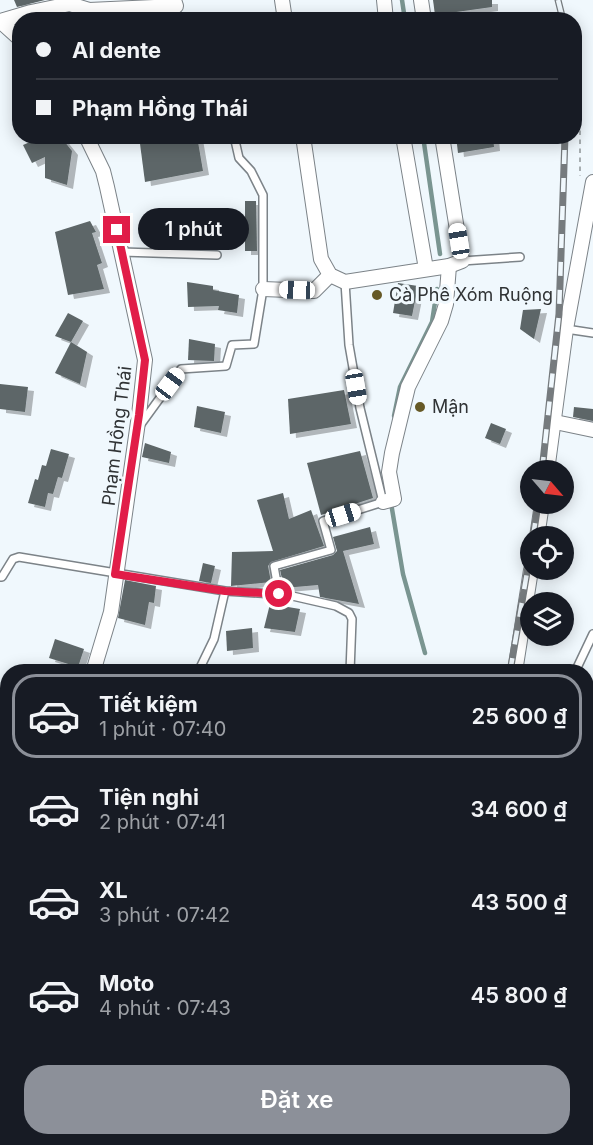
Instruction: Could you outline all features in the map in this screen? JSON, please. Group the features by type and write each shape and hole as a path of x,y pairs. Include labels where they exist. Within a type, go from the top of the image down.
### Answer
{"street":[{"path":"154,12 176,6 174,0"},
{"path":"31,12 70,4 89,10 118,12"},
{"path":"0,21 12,32"},
{"name":"Phạm Hồng Thái","path":"90,144 103,171 145,360 111,612 95,664"},
{"path":"304,144 321,259 330,275 345,282 456,264"},
{"path":"404,144 426,269"},
{"path":"387,501 394,444 408,387 441,321 456,264 443,144"},
{"path":"549,460 566,329 587,249 587,180"},
{"path":"263,290 314,291 330,275"},
{"path":"555,422 593,430"},
{"path":"516,664 529,580"}],"lane":[{"path":"137,429 181,369 226,366 232,345 254,344 263,290 263,195 250,171 239,158 236,144"},
{"path":"122,252 217,255"},
{"path":"456,264 520,257"},
{"path":"279,594 274,566 332,550 323,521 387,501 360,408 349,345 345,282"},
{"path":"566,329 593,333"},
{"path":"0,577 13,560 19,557 225,591 279,594 336,606 349,613 352,619 350,664"},
{"path":"202,664 214,639 225,591"},
{"path":"578,664 593,634"}],"path":[{"path":"582,127 587,180"}],"building":[{"path":"14,0 45,0 17,7"},
{"path":"433,0 492,0 492,7 456,12 435,12"},
{"path":"66,144 72,151 67,185 45,178 45,157 32,163 23,145"},
{"path":"140,144 198,144 203,171 145,182"},
{"path":"457,144 494,144 494,147 458,153"},
{"path":"245,201 256,201 257,251 245,251"},
{"path":"90,221 96,232 92,233 102,263 97,265 104,289 68,295 55,232"},
{"path":"187,282 213,286 213,290 239,295 237,313 218,310 219,306 188,307"},
{"path":"398,283 418,286 412,316 393,313"},
{"path":"541,309 534,339 520,329 523,310"},
{"path":"68,313 83,321 71,342 55,336"},
{"path":"189,339 215,344 214,361 188,360"},
{"path":"71,342 87,352 80,384 55,373"},
{"path":"0,384 28,387 25,412 0,409"},
{"path":"344,390 351,424 290,434 288,399"},
{"path":"197,406 225,412 221,433 194,427"},
{"path":"574,407 593,409 593,421 573,417"},
{"path":"491,423 506,429 500,444 485,438"},
{"path":"145,443 171,452 169,463 142,457"},
{"path":"51,449 69,454 62,478 58,477 53,494 48,493 45,507 28,503 35,479 38,480 42,465 46,466"},
{"path":"360,451 373,498 321,515 307,463"},
{"path":"283,493 289,519 311,510 324,546 271,562 268,566 271,582 231,586 232,552 273,551 257,500"},
{"path":"370,527 374,544 343,551 359,604 320,597 318,585 284,588 280,570 333,555 337,551 333,537"},
{"path":"203,563 215,566 211,583 199,581"},
{"path":"125,580 156,586 154,603 149,602 145,625 118,618"},
{"path":"270,604 300,609 295,632 264,628"},
{"path":"252,628 253,648 227,651 226,631"},
{"path":"55,639 84,649 79,664 68,664 49,658"}],"waterway":[{"path":"402,0 404,12"},
{"path":"424,144 440,254"},
{"path":"394,416 400,387 432,322 437,289"},
{"path":"391,503 403,574 425,653"}],"railway":[{"path":"558,0 561,12"},
{"path":"543,460 559,314 565,144"},
{"path":"535,526 536,514"},
{"path":"511,664 526,580"}],"place":[{"name":"Cà Phê Xóm Ruộng","path":"377,295"},
{"name":"Mận","path":"420,407"}],"route":[{"path":"117,230 145,360 115,574 225,591 279,594"}]}
